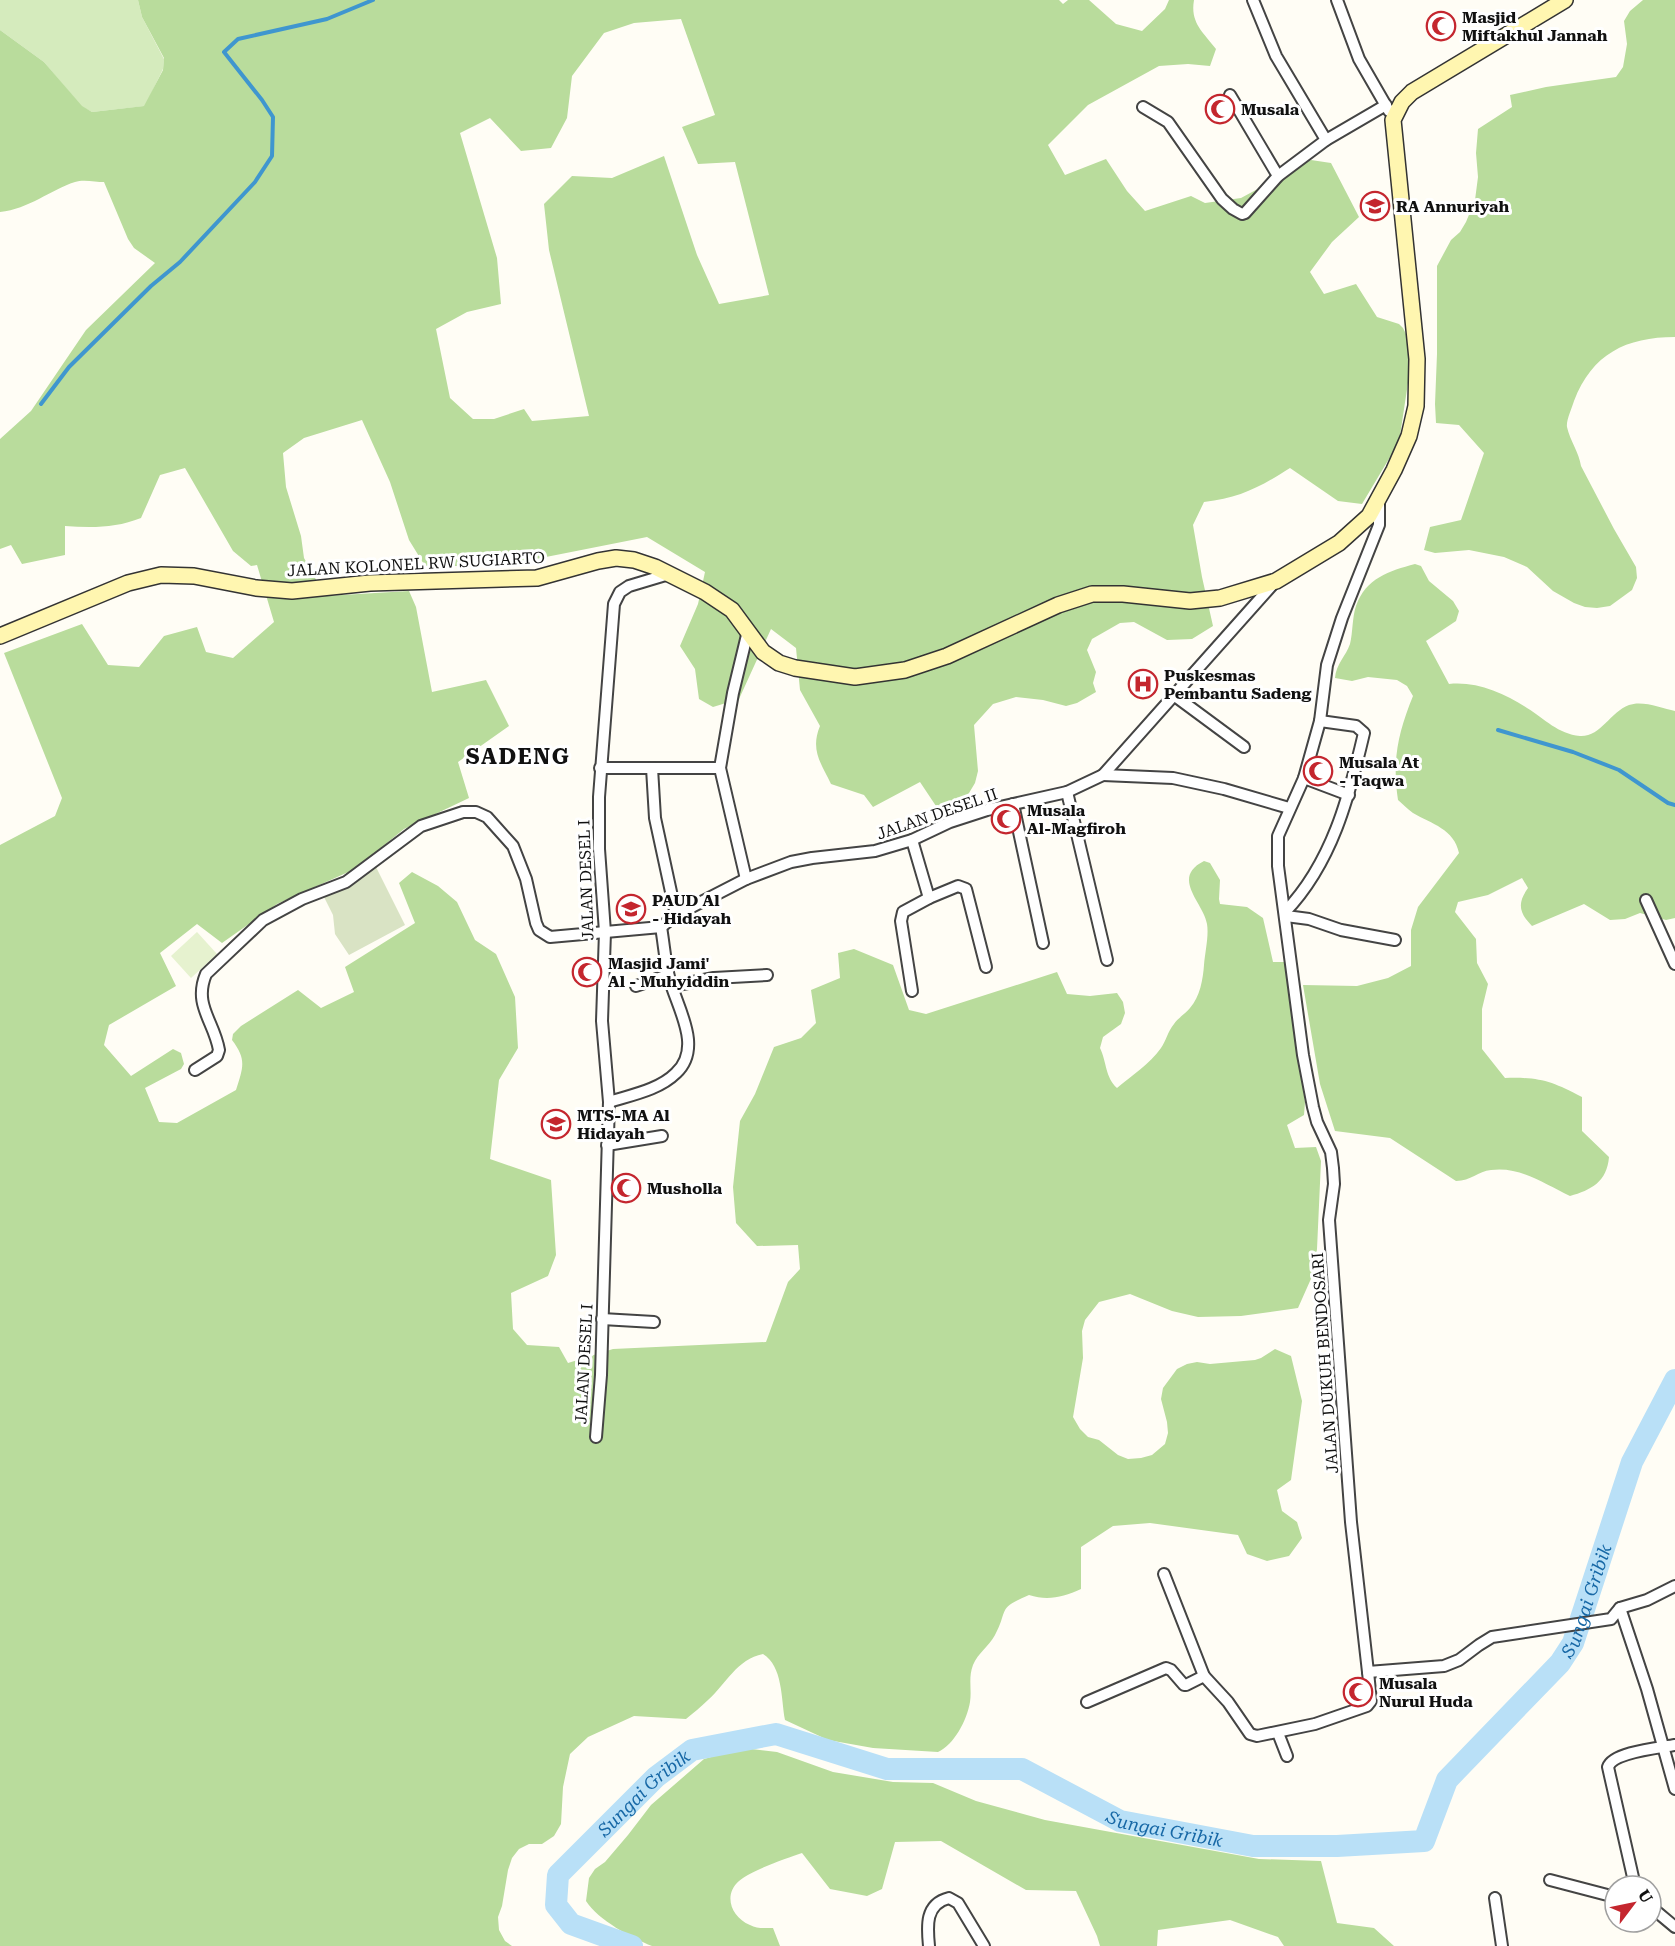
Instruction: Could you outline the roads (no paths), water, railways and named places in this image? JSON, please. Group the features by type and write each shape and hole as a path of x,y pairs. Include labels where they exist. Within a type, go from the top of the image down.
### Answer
{"main road":[{"path":"1393,120 1402,102 1412,92 1565,0"},
{"name":"JALAN KOLONEL RW SUGIARTO","path":"0,636 128,583 162,575 194,576 256,588 292,591 381,582 537,578 616,558 644,563 705,592 732,610 764,652 779,663 795,668 855,677 905,670 947,656 1058,605 1092,594 1122,594 1190,601 1220,598 1276,581 1339,543 1369,516 1409,436 1416,406 1417,359 1393,120"}],"street":[{"path":"1253,0 1276,56 1326,140"},
{"path":"1337,0 1359,59 1393,120"},
{"path":"1230,95 1278,176"},
{"path":"1143,107 1168,122 1222,199 1238,213 1245,213 1278,176 1326,140 1386,105"},
{"name":"JALAN DUKUH BENDOSARI","path":"1204,1676 1228,1702 1250,1734 1257,1736 1310,1726 1370,1704 1371,1701 1351,1522 1329,1220 1334,1184 1333,1168 1331,1152 1317,1122 1313,1107 1303,1055 1278,866 1278,836 1304,778 1320,721 1327,665 1342,618 1379,525 1379,500"},
{"name":"JALAN DESEL I","path":"596,1437 601,1375 609,1102 602,1022 604,932 599,849 600,768 614,604 620,592 629,586 669,574"},
{"name":"JALAN DESEL II","path":"661,927 676,915 746,879 791,862 875,851 912,840 951,822 987,810 1067,792 1103,775 1276,581"},
{"path":"746,879 720,768 733,693 748,631"},
{"path":"1175,696 1244,747"},
{"path":"1320,721 1356,726 1364,732 1349,795 1339,824 1323,858 1285,914 1341,930 1395,940"},
{"path":"600,768 720,768"},
{"path":"652,768 655,818 676,915"},
{"path":"1103,775 1173,778 1224,789 1289,808"},
{"path":"1304,778 1349,795"},
{"path":"1067,792 1107,960"},
{"path":"1013,804 1043,943"},
{"path":"195,1070 217,1056 219,1050 201,1000 201,986 206,974 263,920 302,899 346,882 421,826 463,812 476,812 487,817 513,846 526,879 536,923 539,930 550,937 661,927 668,975 689,1044 683,1065 676,1073 657,1086 609,1102"},
{"path":"912,840 929,898"},
{"path":"912,991 901,921 903,912 958,886 966,888 986,967"},
{"path":"1646,900 1670,939 1675,964"},
{"path":"636,986 668,975"},
{"path":"672,986 714,978 767,975"},
{"path":"607,1145 662,1136"},
{"path":"602,1319 654,1322"},
{"path":"1088,1702 1166,1668 1171,1670 1184,1685 1204,1676 1164,1574"},
{"path":"1368,1672 1444,1666 1459,1660 1479,1645 1503,1634 1611,1619 1620,1608 1647,1600 1675,1586"},
{"path":"1620,1608 1670,1746 1675,1789"},
{"path":"1278,1733 1287,1756"},
{"path":"1632,1874 1609,1763 1619,1757 1670,1746"},
{"path":"1550,1880 1603,1894"},
{"path":"929,1946 927,1929 931,1911 934,1905 948,1898 958,1903 984,1946"},
{"path":"1495,1898 1502,1946"},
{"path":"1663,1917 1675,1927"}],"waterway":[{"path":"41,404 69,367 151,286 180,262 255,182 272,156 273,117 224,52 238,39 327,19 373,0"},
{"path":"1498,730 1573,752 1619,770 1668,803 1675,805"},
{"name":"Sungai Gribik","path":"632,1946 571,1924 556,1905 558,1875 656,1777 692,1750 776,1734 887,1769 1022,1769 1120,1821 1253,1846 1337,1846 1424,1841 1447,1780 1560,1663 1573,1643 1632,1462 1675,1380"}],"place":[{"name":"Masjid Miftakhul Jannah","path":"1441,26"},
{"name":"Musala","path":"1220,109"},
{"name":"RA Annuriyah","path":"1375,206"},
{"name":"Puskesmas Pembantu Sadeng","path":"1143,684"},
{"name":"Musala At - Taqwa","path":"1318,771"},
{"name":"Musala Al-Magfiroh","path":"1006,819"},
{"name":"PAUD Al - Hidayah","path":"631,909"},
{"name":"Masjid Jami' Al - Muhyiddin","path":"587,972"},
{"name":"MTS-MA Al Hidayah","path":"556,1124"},
{"name":"Musholla","path":"626,1188"},
{"name":"Musala Nurul Huda","path":"1358,1692"}],"district":[{"name":"SADENG","path":"518,756"}]}
